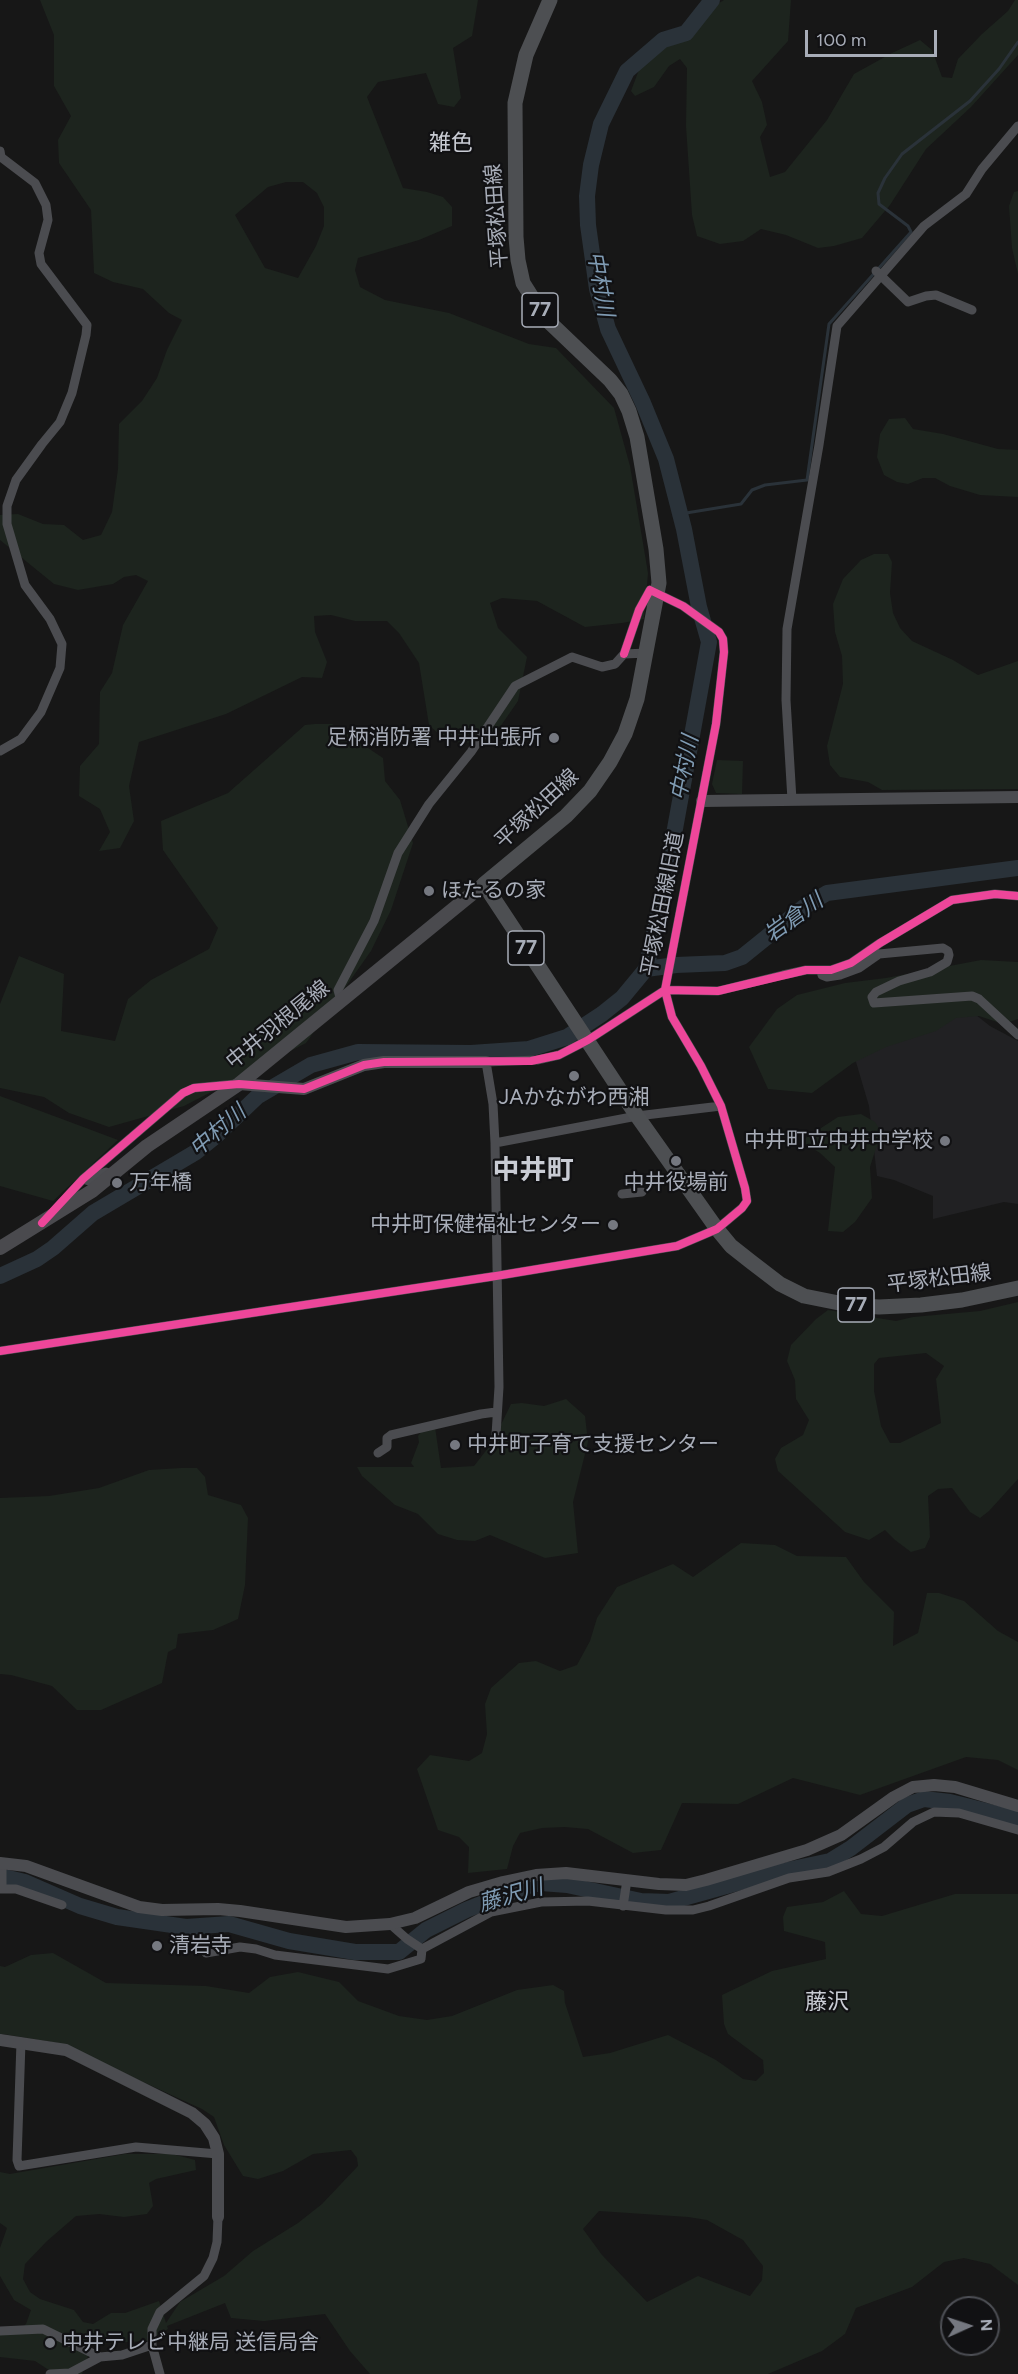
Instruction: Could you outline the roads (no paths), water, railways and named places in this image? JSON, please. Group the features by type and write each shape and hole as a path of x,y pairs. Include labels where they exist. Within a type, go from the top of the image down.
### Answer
{"main road":[{"name":"平塚松田線","path":"550,0 526,55 518,80 515,103 518,260 524,283 545,318 610,380 621,394 629,411 636,437 656,549 659,583 637,699 625,734 603,772 590,791 566,816 484,884 637,1116 717,1229 731,1246 780,1284 804,1296 827,1302 879,1307 962,1300 1018,1288"},
{"name":"中井羽根尾線","path":"0,1248 42,1223 112,1175 185,1118 246,1085 341,1002 484,884"}],"street":[{"path":"792,800 786,700 788,629 836,332 842,318 878,273 924,226 966,194 982,169 1018,126"},
{"path":"0,152 1,157 35,183 46,205 48,220 39,253 41,264 87,325 72,393 60,422 16,480 7,506 7,524 25,585 59,635 62,644 60,668 41,712 21,738 0,751"},
{"path":"878,273 908,302 936,295 972,310"},
{"path":"341,1002 338,990 374,921 398,853 424,811 471,752 515,686 572,657 602,667 615,664 624,654 644,598 650,590 657,594"},
{"name":"平塚松田線旧道","path":"657,594 687,609 714,628 722,636 724,652 716,724 665,990 672,1017 701,1066 720,1107 747,1201 717,1229"},
{"path":"624,654 647,653"},
{"path":"702,801 1018,797"},
{"path":"42,1223 83,1179 183,1093 194,1088 246,1085 304,1089 364,1065 384,1062 537,1060 559,1055 665,990 718,991 783,975 831,970 851,963 952,900 996,894 1018,896"},
{"path":"821,970 822,975 827,977 840,975 858,968 879,954 943,948 950,955 947,962 930,972 899,981 876,992 872,997 874,1003 972,996 979,999 1018,1035"},
{"path":"486,1062 493,1104 495,1143 499,1388 496,1436"},
{"path":"495,1143 637,1116 720,1107"},
{"path":"83,1179 89,1181 106,1172 112,1175"},
{"path":"622,1194 642,1192"},
{"path":"0,1351 496,1276 677,1246 717,1229"},
{"path":"378,1453 387,1447 387,1438 391,1435 496,1412"},
{"path":"62,1905 23,1891 1,1889 1,1865 27,1866 139,1907 162,1910 240,1911 346,1927 390,1924 430,1911 469,1893 503,1882 536,1875 566,1873 627,1881 686,1885 807,1850 841,1835 913,1786 955,1787 1018,1806"},
{"path":"420,1947 491,1912 541,1902 564,1900 693,1910 789,1878 828,1872 861,1859 884,1847 914,1822 934,1812 959,1813 1018,1830"},
{"path":"623,1906 627,1881"},
{"path":"390,1924 407,1940 420,1947"},
{"path":"206,1953 240,1947 275,1955 388,1969 421,1959 420,1947"},
{"path":"0,2040 66,2050 192,2113 205,2124 214,2138 218,2154 217,2242 204,2276 160,2312 152,2329 152,2344 160,2374"},
{"path":"21,2042 17,2160 19,2166 136,2147 218,2154"},
{"path":"0,2331 43,2329 100,2357"},
{"path":"50,2374 70,2373 100,2357 122,2355 152,2344"}],"waterway":[{"name":"中村川","path":"0,1276 37,1259 93,1213 196,1152 258,1096 311,1065 358,1052 471,1053 529,1049 567,1037 602,1014 622,998 646,969 664,889 709,642 666,459 643,403 608,329 597,289 588,225 587,196 591,165 601,124 627,71 663,40 686,33 712,0"},
{"path":"680,514 741,504 752,490 765,485 807,480 829,324 911,232 908,226 879,204 878,193 885,178 902,154 970,101 999,69 1018,42"},
{"name":"岩倉川","path":"646,969 725,963 742,957 804,907 827,893 1018,868"},
{"name":"藤沢川","path":"0,1876 25,1882 80,1906 117,1917 186,1927 229,1924 289,1941 355,1952 399,1952 426,1930 466,1910 524,1887 541,1883 567,1885 641,1901 669,1902 773,1873 830,1861 851,1848 907,1805 924,1799 950,1802 1018,1819"}],"place":[{"name":"足柄消防署 中井出張所","path":"554,738"},
{"name":"ほたるの家","path":"429,891"},
{"name":"JAかながわ西湘","path":"574,1076"},
{"name":"中井町立中井中学校","path":"945,1141"},
{"name":"中井役場前","path":"676,1161"},
{"name":"万年橋","path":"117,1183"},
{"name":"中井町保健福祉センター","path":"613,1225"},
{"name":"中井町子育て支援センター","path":"455,1445"},
{"name":"清岩寺","path":"157,1946"},
{"name":"中井テレビ中継局 送信局舎","path":"50,2343"}],"district":[{"name":"雑色","path":"451,144"},
{"name":"中井町","path":"533,1171"},
{"name":"藤沢","path":"827,2003"}]}
